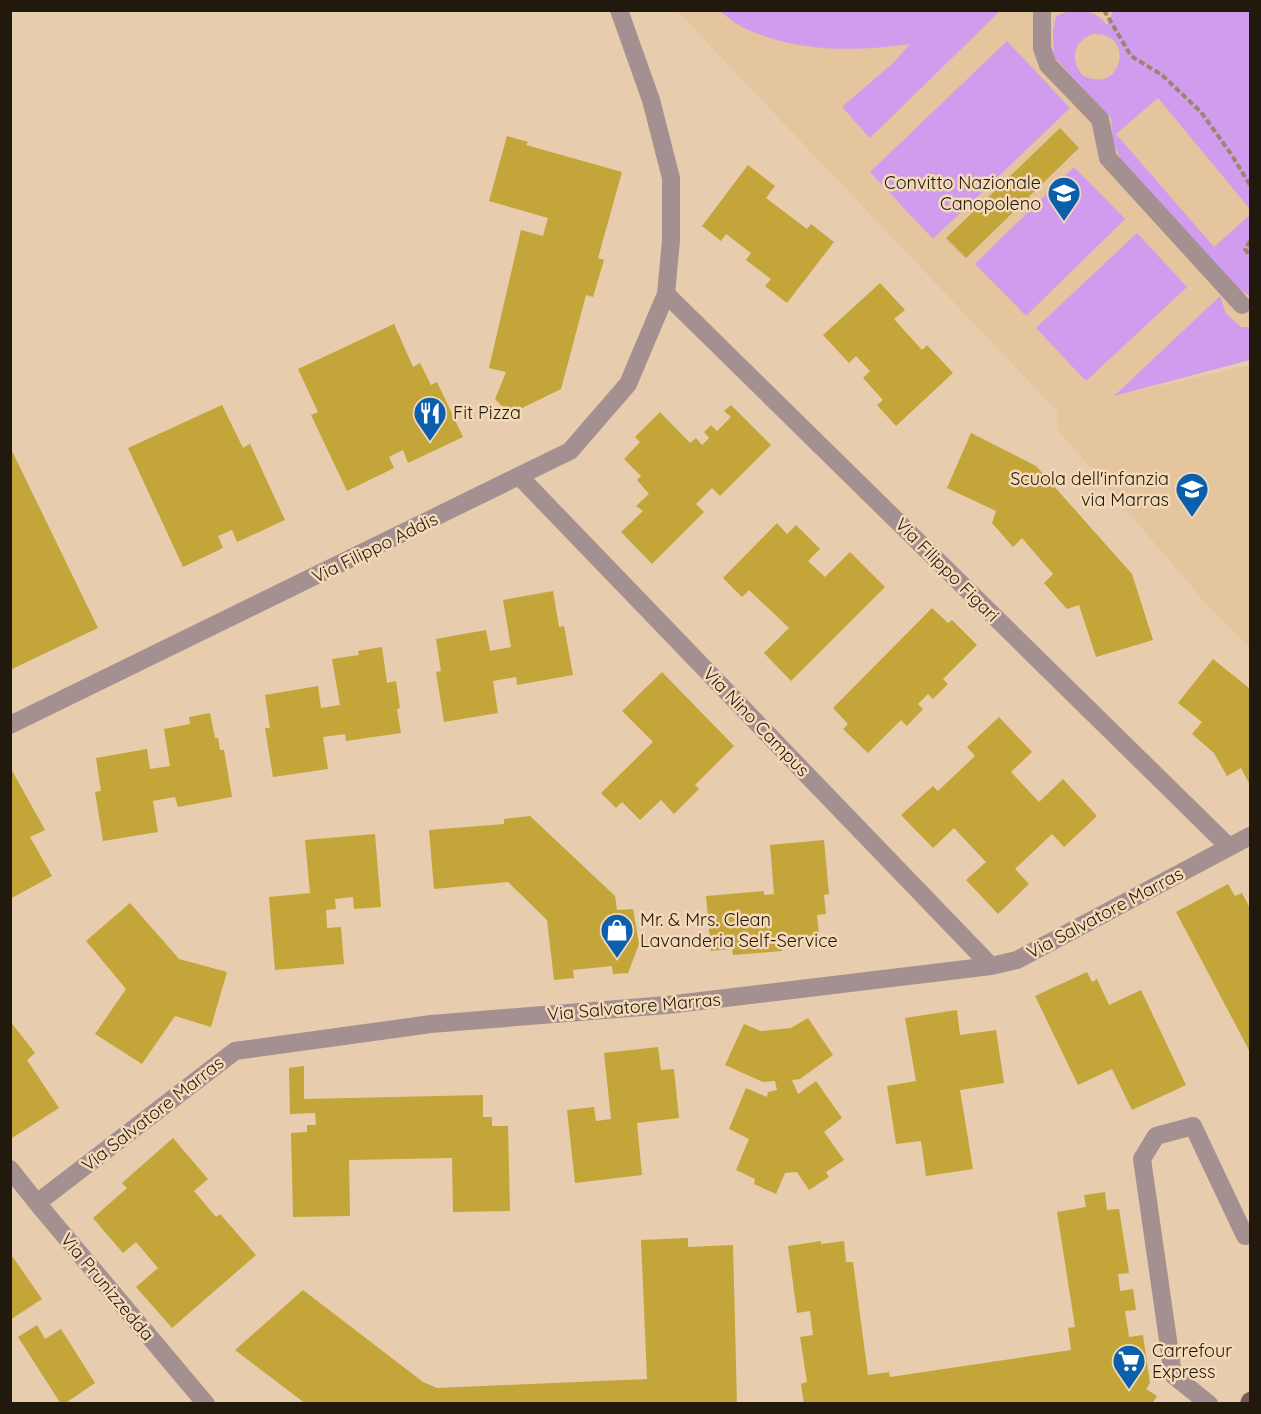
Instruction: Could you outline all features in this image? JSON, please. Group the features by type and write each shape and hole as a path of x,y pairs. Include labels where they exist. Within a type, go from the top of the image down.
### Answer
{"street":[{"name":"Via Filippo Addis","path":"10,725 570,451 628,384 666,294 672,240 671,178 651,100 619,10"},
{"path":"1042,10 1042,48 1048,65 1100,119 1108,158 1242,305"},
{"name":"Via Filippo Figari","path":"666,294 1228,846"},
{"name":"Via Nino Campus","path":"520,477 992,966"},
{"name":"Via Salvatore Marras","path":"36,1203 235,1051 431,1024 667,1005 992,966 1017,960 1228,846 1251,836"},
{"path":"1209,1404 1173,1376 1142,1159 1156,1136 1193,1126 1245,1236"},
{"name":"Via Prunizzedda","path":"10,1169 36,1203 206,1404"}],"path":[{"path":"1104,10 1131,56 1162,75 1202,112 1251,185"},
{"path":"1251,242 1245,249 1251,256"}],"shaded area":[{"path":"1000,10 870,138 842,107 893,63 910,44 846,49 803,45 762,35 739,25 719,11"},
{"name":"Convitto Nazionale Canopoleno","path":"677,11 1250,11 1250,360 1111,397 1250,365 1250,647 1208,606 1058,430 1057,411"},
{"path":"1069,11 1086,11 1098,16 1107,25 1113,11 1250,11 1250,209 1158,98 1116,134 1214,247 1250,215 1250,296 1219,277 1128,177 1113,141 1111,118 1054,57 1053,30 1056,16","holes":["1093,34 1107,36 1115,42 1119,51 1119,62 1115,71 1107,77 1096,79 1082,75 1075,57 1081,41"]},
{"path":"1007,41 1070,108 933,239 870,172"},
{"path":"1074,167 1125,219 1026,316 975,264"},
{"path":"1137,233 1187,287 1086,381 1036,328"},
{"path":"1220,296 1226,314 1241,327 1250,327 1250,360 1114,396"}],"building":[{"path":"1060,128 1079,148 966,258 946,238"},
{"path":"507,136 528,142 526,145 622,172 598,258 604,260 593,297 586,295 561,389 510,414 495,399 506,372 489,368 521,230 543,236 548,218 489,201"},
{"path":"748,165 775,186 766,198 807,229 811,224 834,242 787,303 765,286 771,279 746,260 751,253 726,234 721,241 702,226"},
{"path":"880,283 905,310 894,319 922,350 927,345 953,373 896,426 877,405 883,400 863,378 870,371 856,356 849,363 823,335"},
{"path":"394,324 413,367 420,363 431,385 437,382 463,437 408,463 403,450 389,457 394,468 347,491 311,415 318,412 298,369"},
{"path":"222,405 243,448 250,444 285,520 237,542 232,530 218,536 223,548 183,567 128,448"},
{"path":"731,405 771,445 720,496 712,488 696,504 704,512 652,564 621,532 643,511 636,506 649,494 637,480 641,476 624,459 640,442 635,437 660,412 690,443 696,438 702,445 709,438 704,432 711,425 717,431 731,417 724,411"},
{"path":"971,433 1036,466 1132,574 1153,640 1096,657 1079,605 1067,609 1044,583 1053,574 1022,538 1013,547 992,523 996,511 947,488"},
{"path":"10,447 98,628 10,670"},
{"path":"777,523 787,534 796,525 820,549 808,561 825,577 850,552 885,587 791,681 764,653 789,628 749,590 742,597 723,578"},
{"path":"553,591 559,627 564,626 573,675 517,685 516,677 493,681 498,713 444,722 436,672 441,671 436,639 486,630 490,651 511,647 503,600"},
{"path":"932,608 948,623 952,620 977,645 943,679 948,684 933,699 928,694 918,704 923,709 907,726 901,720 868,753 843,729 848,724 833,708"},
{"path":"382,647 387,683 396,681 401,733 346,741 345,734 323,737 328,769 273,777 265,728 270,728 265,695 318,686 321,708 340,705 332,659 359,655 358,651"},
{"path":"1213,659 1250,689 1250,785 1241,768 1227,776 1214,753 1192,734 1202,722 1178,703"},
{"path":"662,672 734,746 695,785 699,789 674,814 661,800 640,820 622,802 616,808 601,793 653,742 622,711"},
{"path":"210,713 215,738 218,738 220,750 224,750 232,797 178,807 175,797 153,801 158,832 103,841 95,792 101,791 96,758 147,749 150,769 170,766 164,729 190,724 189,717"},
{"path":"999,717 1032,752 1011,772 1039,802 1063,779 1097,816 1064,847 1052,834 1015,869 1029,884 998,914 966,880 986,862 954,828 933,848 901,815 933,786 938,791 975,756 967,747"},
{"path":"10,767 45,830 30,837 52,876 10,899"},
{"path":"530,816 615,896 617,910 633,909 639,944 628,973 613,974 612,966 573,970 574,978 554,980 547,920 508,882 434,889 429,830 504,824 504,819"},
{"path":"375,834 381,907 354,909 353,897 335,899 336,909 326,910 327,928 341,927 344,964 275,970 269,897 310,893 305,840"},
{"path":"824,840 829,894 824,895 826,914 817,915 819,935 782,938 782,951 733,955 732,949 711,951 706,896 764,891 764,895 774,894 770,845"},
{"path":"1228,884 1235,896 1242,893 1250,908 1250,1052 1176,912"},
{"path":"130,903 179,959 227,972 211,1027 175,1016 142,1064 95,1034 126,989 86,941"},
{"path":"1087,972 1092,982 1097,979 1109,1005 1141,990 1186,1085 1132,1110 1112,1069 1078,1085 1035,996"},
{"path":"957,1010 960,1035 996,1030 1004,1083 960,1090 973,1169 926,1176 921,1141 896,1144 887,1086 916,1081 905,1018"},
{"path":"808,1018 833,1055 800,1079 792,1080 798,1094 816,1081 842,1118 824,1132 844,1160 826,1172 829,1177 809,1190 797,1172 785,1173 776,1194 754,1184 755,1179 736,1170 749,1139 729,1129 746,1088 767,1097 768,1092 777,1090 775,1081 763,1082 725,1065 744,1024 761,1031 791,1028"},
{"path":"10,1021 35,1053 27,1060 59,1108 12,1138"},
{"path":"658,1047 661,1070 674,1069 679,1118 637,1123 642,1175 575,1183 567,1110 594,1107 596,1121 611,1119 604,1053"},
{"path":"304,1066 304,1099 483,1095 483,1117 492,1117 492,1126 508,1126 510,1211 453,1212 452,1158 349,1160 350,1216 293,1217 291,1133 307,1132 307,1125 316,1125 315,1113 290,1114 289,1068"},
{"path":"173,1138 208,1179 194,1191 216,1217 220,1214 256,1255 172,1328 136,1287 158,1268 136,1242 123,1253 93,1218 127,1188 122,1183"},
{"path":"1105,1192 1107,1210 1119,1209 1129,1273 1118,1274 1120,1291 1133,1289 1136,1310 1125,1311 1129,1337 1143,1335 1150,1383 1146,1389 1157,1396 1152,1404 804,1404 801,1384 807,1382 800,1337 813,1335 810,1311 797,1313 788,1246 821,1241 821,1244 844,1241 846,1262 853,1262 868,1375 889,1372 890,1377 1071,1350 1068,1328 1075,1327 1057,1212 1086,1207 1084,1195"},
{"path":"688,1238 688,1247 733,1245 737,1404 306,1404 235,1350 303,1290 423,1382 437,1388 647,1379 641,1240"},
{"path":"10,1253 42,1299 10,1320"},
{"path":"37,1325 45,1339 61,1329 95,1383 64,1404 61,1404 18,1337"}],"place":[{"name":"Convitto Nazionale Canopoleno","path":"1064,222"},
{"name":"Fit Pizza","path":"430,442"},
{"name":"Scuola dell'infanzia via Marras","path":"1192,518"},
{"name":"Mr. & Mrs. Clean Lavanderia Self-Service","path":"617,959"},
{"name":"Carrefour Express","path":"1129,1390"}]}
